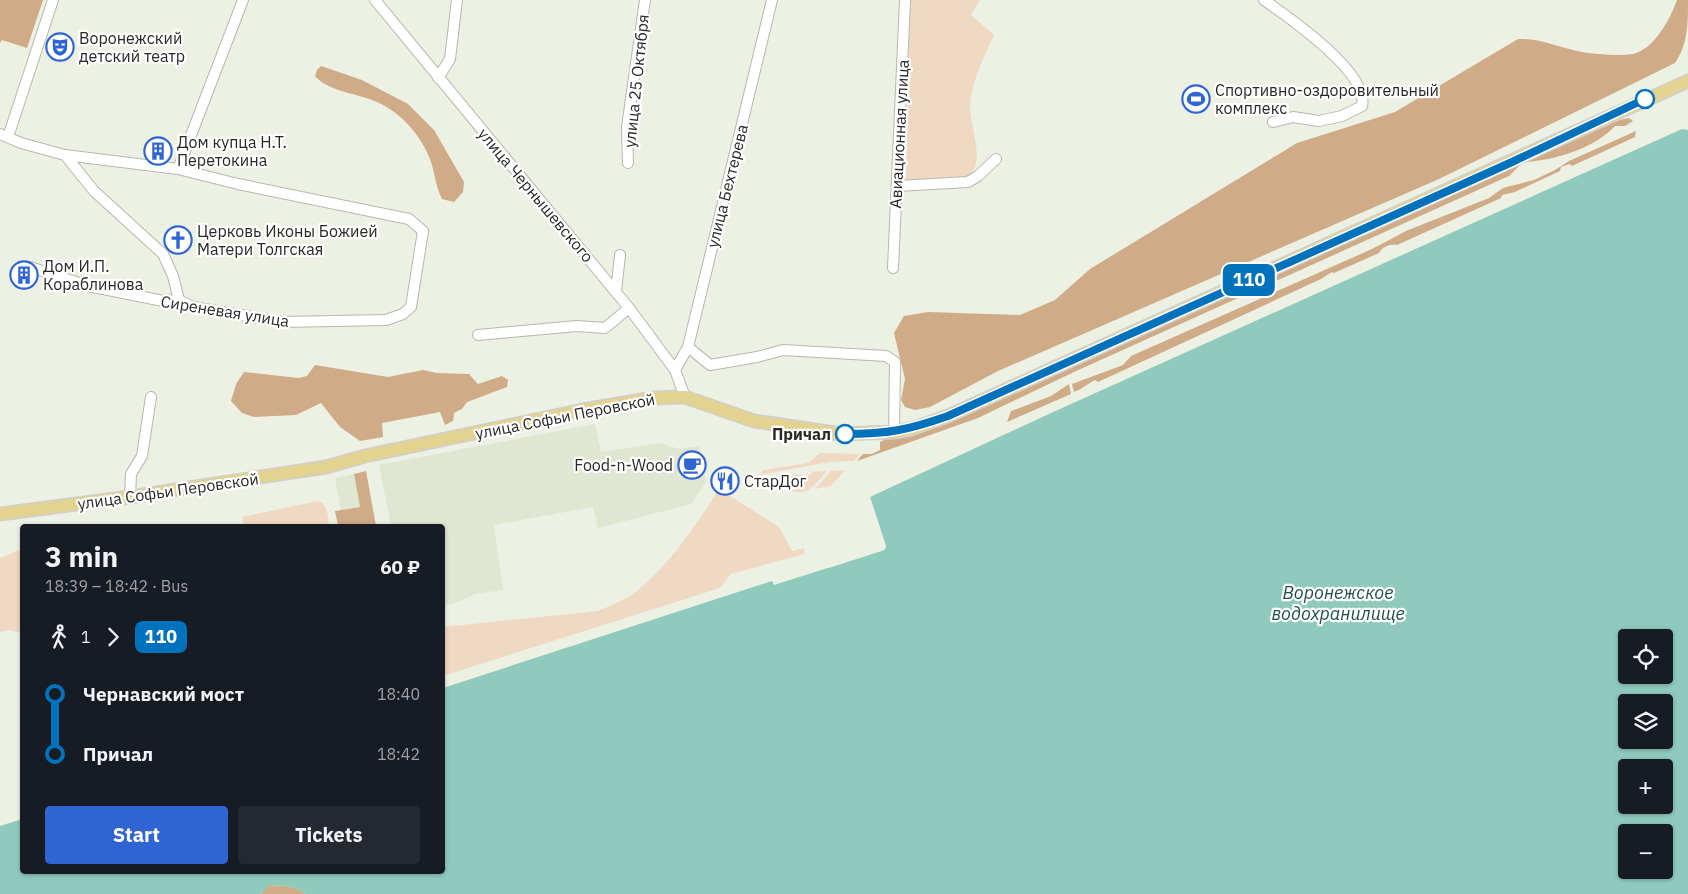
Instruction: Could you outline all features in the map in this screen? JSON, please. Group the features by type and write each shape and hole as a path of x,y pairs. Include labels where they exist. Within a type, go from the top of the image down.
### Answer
{"main road":[{"name":"улица Софьи Перовской","path":"0,514 130,497 326,467 374,454 583,410 654,398 685,397 754,421 792,428 842,434 894,432 911,429 948,416 1688,81"}],"street":[{"path":"53,0 4,135 21,144 65,155 178,169 242,0"},
{"name":"улица Чернышевского","path":"374,0 616,291 675,370 685,397"},
{"path":"438,78 450,59 457,0"},
{"name":"улица 25 Октября","path":"628,163 627,127 645,0"},
{"name":"улица Бехтерева","path":"675,370 688,347 772,0"},
{"name":"Авиационная улица","path":"893,268 905,0"},
{"path":"1264,0 1308,31 1338,59 1355,82 1363,101 1362,106 1342,116 1319,121 1293,117 1273,122"},
{"path":"65,155 94,192 163,254 174,276 179,300"},
{"path":"897,186 968,182 978,176 996,159"},
{"name":"Сиреневая улица","path":"30,267 88,286 163,301 179,300 193,307 282,322 386,320 403,314 411,308 423,231 409,219 238,184 178,169"},
{"path":"616,291 620,254"},
{"path":"478,335 577,326 605,328 629,308"},
{"path":"688,347 710,365 758,358 783,350 886,356 895,362 894,432"},
{"path":"130,497 131,474 142,456 151,397"}],"shaded area":[{"path":"0,0 43,0 27,48 2,40 0,43"},
{"path":"910,0 980,0 971,15 994,35 979,70 971,98 970,107 977,154 976,163 973,171 962,179 906,182"},
{"path":"1677,0 1688,0 1688,18 1683,49 1675,63 1439,179 998,371 930,407 915,410 905,407 901,400 905,379 894,333 904,316 928,312 1020,315 1055,300 1090,269 1297,143 1395,112 1518,39 1535,40 1593,54 1618,55 1636,53 1656,38"},
{"path":"321,66 362,80 408,104 434,130 464,182 463,192 454,202 442,199 427,152 408,124 382,104 334,88 320,81 315,76"},
{"path":"1629,118 1633,121 1625,126 1615,126 1607,134 1586,147 1562,156 1526,162 1614,121"},
{"path":"1636,131 1635,137 1572,166 1570,164 1561,167 1560,171 1515,192 1502,195 1501,198 1397,245 1387,246 1379,253 1334,273 1332,272 1321,279 1098,382 1095,380 1074,392 1072,384 1123,365 1131,356 1372,249 1406,231 1489,198 1503,188 1534,180 1569,161"},
{"path":"1520,165 1509,176 1074,372 978,418 857,461 863,454 872,454 880,450 880,442 890,437 1063,371"},
{"path":"315,365 388,377 423,370 437,373 469,374 478,384 502,376 508,380 507,387 467,402 462,409 454,413 453,421 445,425 440,412 382,423 383,437 360,441 340,427 321,403 296,415 254,417 242,413 231,401 236,384 244,372 298,378 307,376"},
{"path":"1069,384 1071,394 1007,422 1011,411 1051,396"},
{"path":"595,424 601,452 660,443 679,449 699,446 706,482 691,504 598,528 593,507 494,525 503,590 475,594 456,603 445,605 445,524 391,524 379,465"},
{"path":"820,453 860,454 853,461 829,462 759,475 763,470 808,463"},
{"path":"845,470 831,486 815,489 831,471"},
{"path":"366,471 376,524 338,524 335,511 360,507 354,474"},
{"path":"827,471 808,490 803,492 792,491 813,472"},
{"path":"354,474 360,507 341,510 335,478"},
{"path":"803,474 787,488 767,480"},
{"path":"719,489 779,527 792,551 804,548 805,554 731,574 720,588 445,675 445,627 598,611 630,596 643,586 679,547"},
{"path":"318,501 323,503 327,511 329,524 244,524 242,517"},
{"path":"20,550 20,630 18,632 9,630 0,632 0,558"},
{"path":"269,885 293,887 305,894 261,894"}],"water":[{"name":"Воронежское водохранилище","path":"1682,129 1688,130 1688,894 305,894 293,887 270,885 261,894 0,894 0,826 20,820 20,874 445,874 445,687 772,581 774,585 884,550 886,546 870,497 1051,413"}],"pier":[{"path":"870,497 886,547 884,550 829,568 828,566 882,548 868,498"}],"bus line":[{"name":"110","path":"845,434 894,432 911,429 948,416 1512,162 1645,99"}],"place":[{"name":"Воронежский детский театр","path":"60,47"},
{"name":"Спортивно-оздоровительный комплекс","path":"1196,99"},
{"name":"Дом купца Н.Т. Перетокина","path":"158,151"},
{"name":"Церковь Иконы Божией Матери Толгская","path":"178,240"},
{"name":"Дом И.П. Кораблинова","path":"24,275"},
{"name":"Причал","path":"845,434"},
{"name":"Food-n-Wood","path":"692,465"},
{"name":"СтарДог","path":"725,481"}]}
